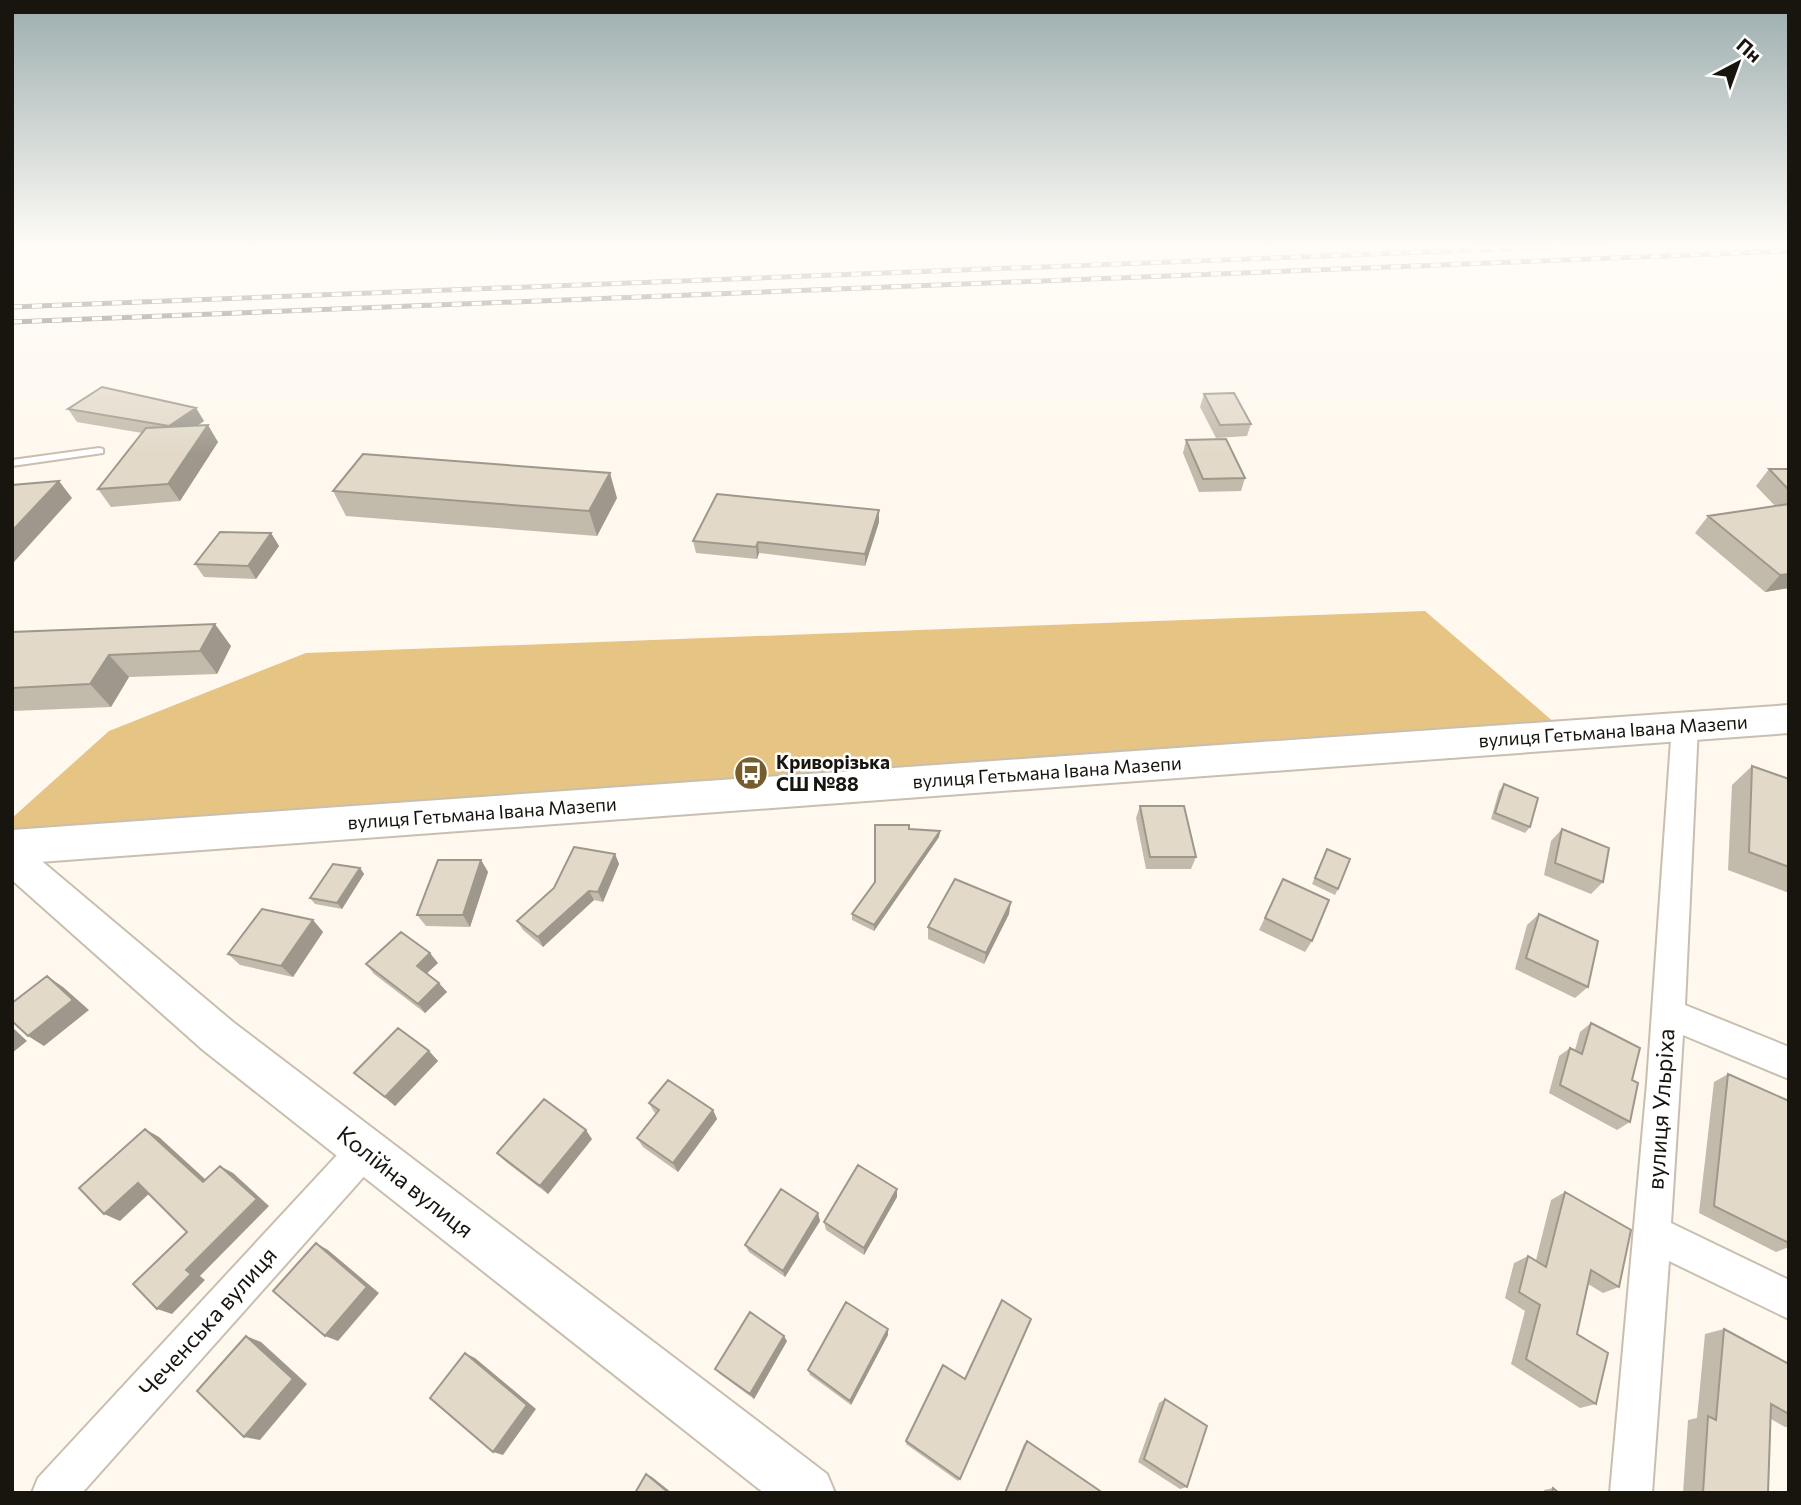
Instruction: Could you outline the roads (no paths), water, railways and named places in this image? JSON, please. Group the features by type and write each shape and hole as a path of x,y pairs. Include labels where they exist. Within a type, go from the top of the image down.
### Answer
{"main road":[{"name":"вулиця Гетьмана Івана Мазепи","path":"12,847 1789,719"}],"street":[{"name":"вулиця Ульріха","path":"1631,1493 1668,1014 1685,726"},
{"name":"Колійна вулиця","path":"12,858 218,1035 364,1151 808,1493"},
{"path":"1668,1014 1789,1063"},
{"name":"Чеченська вулиця","path":"53,1493 364,1151"},
{"path":"1651,1233 1789,1300"}],"lane":[{"path":"12,463 99,451"}],"railway":[{"path":"12,322 181,315"}],"place":[{"name":"Криворізька СШ №88","path":"751,773"}]}
